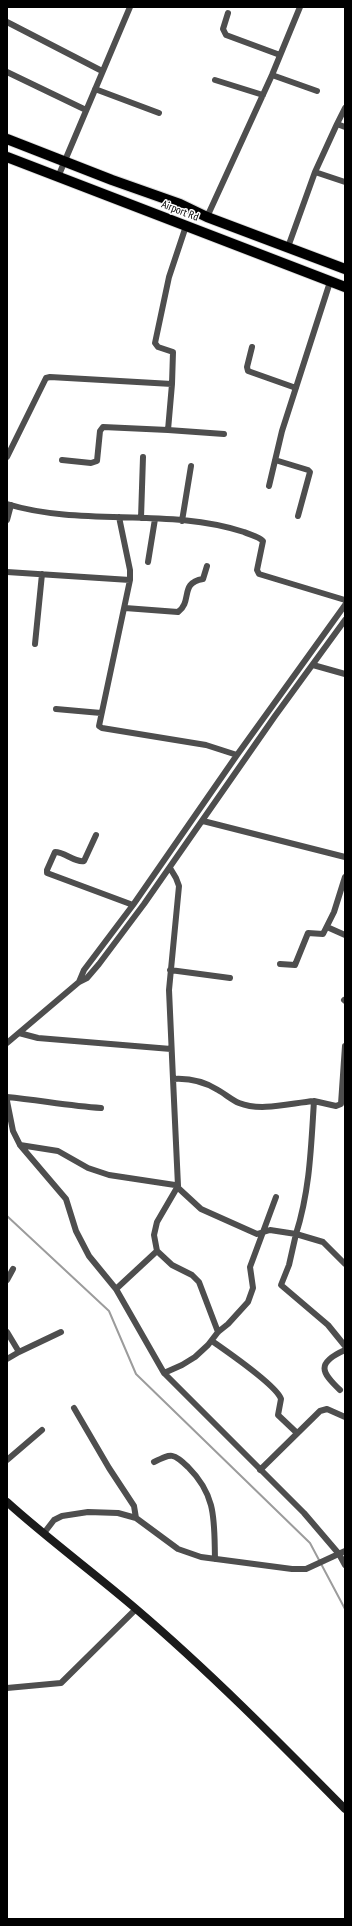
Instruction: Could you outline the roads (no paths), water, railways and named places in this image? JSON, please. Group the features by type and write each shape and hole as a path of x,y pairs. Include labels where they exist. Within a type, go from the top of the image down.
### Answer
{"main road":[{"path":"7,139 64,162 180,204 207,217 288,246 345,269"},
{"name":"Airport Rd","path":"7,157 345,288"}],"street":[{"path":"58,177 130,7"},
{"path":"207,217 272,75 300,7"},
{"path":"228,13 223,29 226,34 280,55"},
{"path":"7,22 102,71"},
{"path":"7,72 86,110"},
{"path":"272,75 317,91"},
{"path":"215,80 263,95"},
{"path":"94,89 159,113"},
{"path":"288,246 315,172 345,108"},
{"path":"337,124 345,127"},
{"path":"315,172 345,182"},
{"path":"168,430 173,352 158,347 155,343 169,277 186,226"},
{"path":"269,486 296,388 330,282"},
{"path":"252,347 247,367 248,371 296,388"},
{"path":"7,457 46,378 50,376 172,384"},
{"path":"62,460 91,463 97,461 100,431 103,427 224,434"},
{"path":"141,518 143,457"},
{"path":"275,460 308,470 310,472 298,516"},
{"path":"182,521 191,466"},
{"path":"7,520 9,504 48,511 182,521 225,526 261,538 264,542 257,570 259,574 345,600"},
{"path":"119,517 130,570 130,580 99,723 102,728 206,745 237,755"},
{"path":"148,562 155,519"},
{"path":"125,608 178,612 183,607 191,583 195,580 203,579 207,566"},
{"path":"7,572 130,580"},
{"path":"35,644 42,574"},
{"path":"80,982 84,970 133,906 237,755 345,606"},
{"path":"7,1043 80,982 87,978 99,964 170,868 275,716 345,620"},
{"path":"313,665 345,674"},
{"path":"56,709 101,713"},
{"path":"203,821 345,857"},
{"path":"96,835 84,861 55,852 47,873 133,906"},
{"path":"170,868 176,876 178,890 170,970 169,998 172,1029 171,1049 178,1186 157,1222 154,1236 157,1251 172,1265 192,1275 199,1282 218,1332"},
{"path":"280,964 295,964 308,933 322,935 327,927 345,877"},
{"path":"327,927 345,935"},
{"path":"170,970 230,978"},
{"path":"19,1033 38,1038 171,1049"},
{"path":"173,1079 196,1081 217,1089 240,1103 250,1105 267,1106 314,1101 339,1106 342,1104 345,1046"},
{"path":"7,1097 43,1100 62,1105 101,1108"},
{"path":"7,1101 13,1131 20,1145 61,1193 70,1210 76,1231 89,1256 116,1289 164,1373 342,1552 345,1565"},
{"path":"314,1101 306,1203 296,1234 289,1265 281,1286 328,1325 345,1346"},
{"path":"20,1145 58,1151 88,1168 108,1175 169,1183 178,1186 191,1201 201,1209 237,1226 257,1234 270,1230 296,1234 323,1242 345,1264"},
{"path":"164,1373 189,1361 212,1341 218,1332 235,1317 250,1299 253,1288 250,1267 276,1197"},
{"path":"116,1289 157,1251"},
{"path":"7,1280 13,1269"},
{"path":"7,1332 19,1352"},
{"path":"7,1359 61,1332"},
{"path":"212,1341 237,1358 275,1390 281,1399 278,1416 297,1433"},
{"path":"340,1390 326,1376 324,1366 332,1358 345,1350"},
{"path":"74,1408 109,1468 134,1506 136,1518"},
{"path":"260,1470 323,1409 327,1409 345,1417"},
{"path":"7,1460 42,1430"},
{"path":"154,1462 168,1455 175,1456 198,1478 205,1488 210,1498 214,1522 215,1559"},
{"path":"7,1502 28,1521 136,1609 245,1708 345,1809"},
{"path":"44,1533 54,1520 62,1516 88,1512 118,1513 136,1518 178,1549 201,1558 282,1569 306,1569 342,1552"},
{"path":"7,1688 61,1683 136,1609"}],"waterway":[{"path":"7,1216 109,1311 136,1374 310,1543 345,1609"}]}
